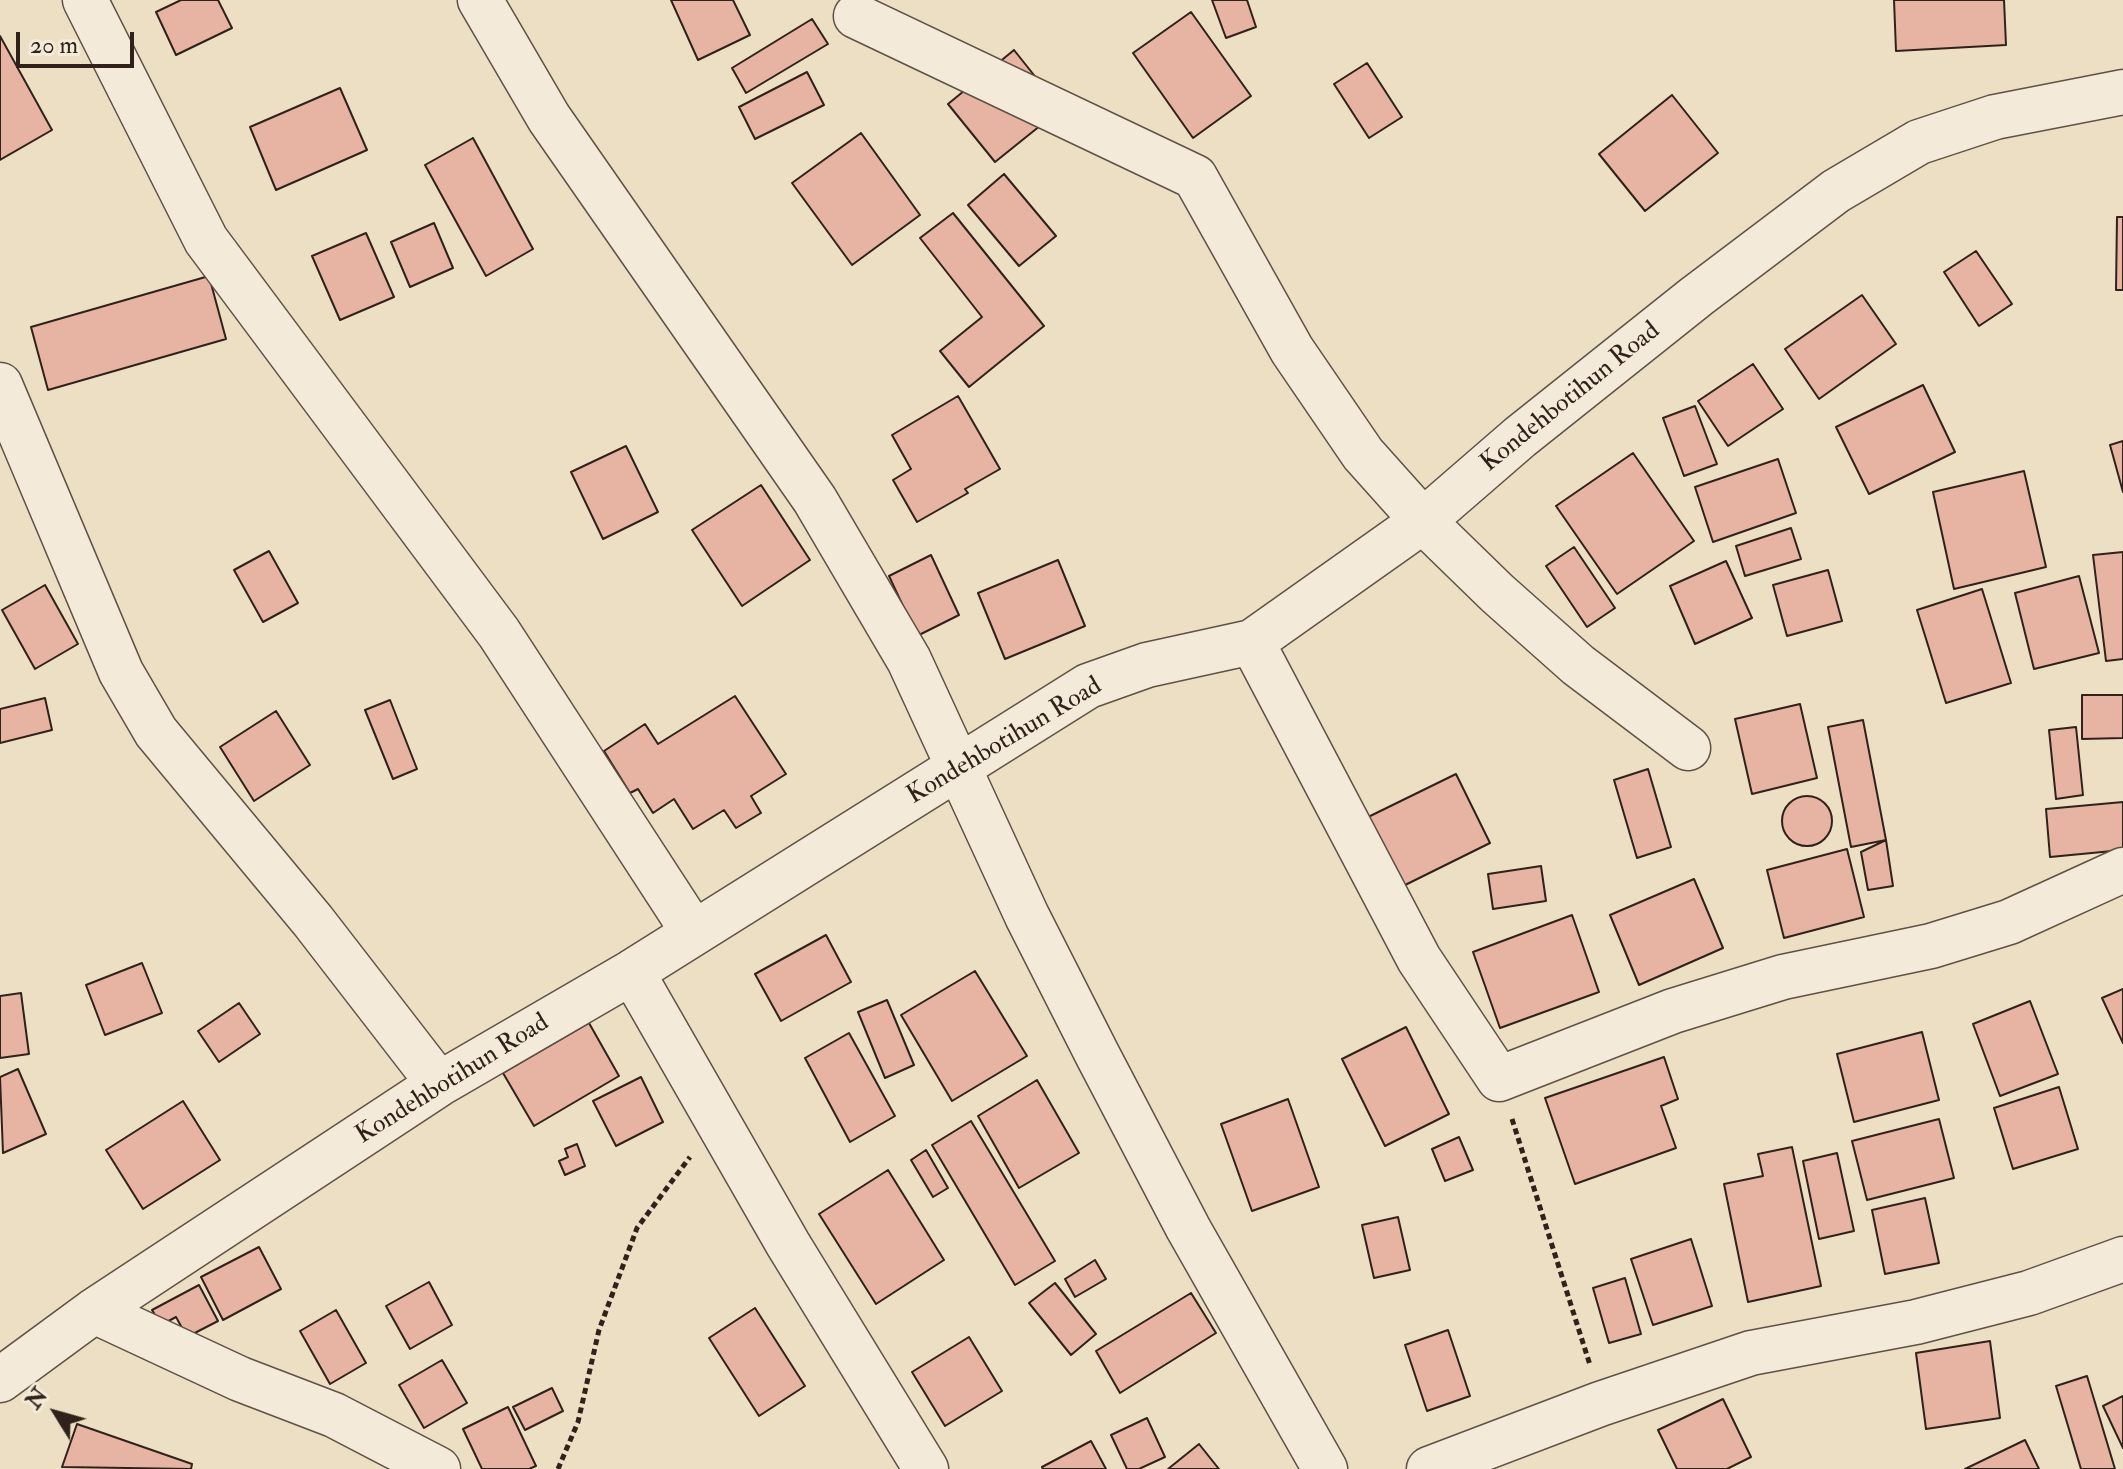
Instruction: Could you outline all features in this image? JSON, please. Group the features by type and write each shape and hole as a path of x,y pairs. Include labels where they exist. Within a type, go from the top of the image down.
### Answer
{"street":[{"path":"85,0 206,240 499,633 694,933"},
{"path":"480,0 549,118 815,500 909,660 1027,916 1097,1054 1188,1228 1325,1469"},
{"path":"856,16 1195,177 1292,350 1363,454 1423,521 1578,665 1688,748"},
{"name":"Kondehbotihun Road","path":"0,1380 94,1311 439,1084 632,972 961,769 1088,686 1147,665 1252,642 1423,521 1520,437 1836,191 1919,142 1995,117 2123,92"},
{"path":"0,385 121,672 156,732 313,921 439,1084"},
{"path":"1252,642 1419,959 1499,1079 1673,1011 1783,977 1931,946 2009,922 2123,870"},
{"path":"632,972 788,1244 926,1469"},
{"path":"1429,1469 1520,1453 1600,1404 1751,1353 1916,1322 2029,1293 2123,1259"},
{"path":"94,1311 240,1379 334,1415 438,1469"}],"path":[{"path":"1499,1079 1571,1296 1600,1404"},
{"path":"558,1469 578,1422 599,1330 637,1228 718,1119"}],"building":[{"path":"181,0 218,0 232,28 176,55 156,12"},
{"path":"671,0 733,0 750,35 698,60"},
{"path":"1212,0 1247,0 1256,27 1226,38"},
{"path":"1894,0 2004,0 2006,45 1896,51"},
{"path":"1191,12 1251,96 1193,138 1133,53"},
{"path":"812,19 828,44 746,93 732,68"},
{"path":"0,36 52,130 0,160"},
{"path":"1014,50 1061,109 995,162 948,104"},
{"path":"1367,63 1402,117 1369,138 1334,84"},
{"path":"807,72 824,105 755,139 739,107"},
{"path":"340,88 367,150 276,190 250,127"},
{"path":"1672,95 1718,153 1645,211 1599,154"},
{"path":"861,133 920,215 852,265 792,183"},
{"path":"473,138 533,249 486,276 425,165"},
{"path":"1004,174 1056,236 1019,266 968,205"},
{"path":"953,213 1044,326 969,387 940,351 982,317 920,238"},
{"path":"2117,217 2123,217 2123,290 2116,290"},
{"path":"434,223 453,268 410,287 391,242"},
{"path":"366,233 394,297 340,320 312,256"},
{"path":"1976,251 2012,304 1979,326 1944,272"},
{"path":"209,276 226,339 48,390 31,327"},
{"path":"1862,295 1896,344 1819,399 1785,349"},
{"path":"1753,364 1783,409 1728,446 1698,401"},
{"path":"1923,385 1955,452 1869,494 1836,427"},
{"path":"958,396 1000,469 965,489 968,493 917,522 893,480 911,469 892,435"},
{"path":"1695,406 1717,464 1684,476 1663,418"},
{"path":"2123,441 2123,492 2110,445"},
{"path":"626,446 658,512 603,539 571,472"},
{"path":"1633,453 1694,541 1617,594 1556,506"},
{"path":"1778,459 1796,513 1713,542 1695,487"},
{"path":"2024,471 2046,567 1954,589 1933,492"},
{"path":"761,485 810,560 742,606 692,530"},
{"path":"1791,528 1801,559 1745,576 1736,546"},
{"path":"1574,547 1615,608 1587,627 1546,566"},
{"path":"269,551 298,603 263,622 234,570"},
{"path":"2123,552 2123,659 2106,661 2093,555"},
{"path":"931,555 959,615 917,636 889,576"},
{"path":"1058,560 1085,626 1005,659 978,593"},
{"path":"1726,561 1752,618 1695,644 1670,586"},
{"path":"1828,570 1842,621 1787,636 1773,585"},
{"path":"2079,576 2099,653 2034,669 2015,593"},
{"path":"45,585 78,644 35,669 2,610"},
{"path":"1982,589 2011,683 1946,703 1917,610"},
{"path":"2082,695 2123,695 2123,738 2082,739"},
{"path":"735,696 786,774 751,796 761,813 736,828 724,810 693,829 674,799 653,813 638,789 630,793 604,751 645,724 658,744"},
{"path":"45,698 52,730 0,743 0,709"},
{"path":"390,700 417,769 393,779 365,710"},
{"path":"1800,704 1817,778 1752,794 1735,719"},
{"path":"276,711 310,765 254,801 220,747"},
{"path":"1863,720 1886,840 1851,847 1828,727"},
{"path":"2076,727 2083,795 2056,799 2049,730"},
{"path":"1648,769 1671,847 1637,858 1614,780"},
{"path":"1456,774 1490,843 1395,890 1362,820"},
{"path":"1807,796 1825,803 1832,821 1825,839 1807,846 1789,839 1782,821 1789,803"},
{"path":"2123,802 2123,850 2050,857 2046,809"},
{"path":"1886,840 1893,886 1868,890 1861,852"},
{"path":"1847,849 1864,917 1784,938 1767,870"},
{"path":"1541,866 1546,901 1493,909 1488,874"},
{"path":"1694,879 1723,948 1639,985 1610,915"},
{"path":"1572,915 1599,992 1500,1028 1473,952"},
{"path":"826,935 851,982 781,1021 755,974"},
{"path":"142,963 162,1013 105,1035 86,985"},
{"path":"975,971 1027,1056 952,1101 901,1015"},
{"path":"2123,989 2123,1043 2102,998"},
{"path":"21,993 29,1054 0,1058 0,996"},
{"path":"887,1000 914,1065 885,1078 858,1012"},
{"path":"2030,1001 2058,1074 2000,1096 1973,1024"},
{"path":"239,1003 260,1034 219,1062 198,1031"},
{"path":"589,1023 619,1076 534,1126 503,1073"},
{"path":"1406,1027 1449,1114 1385,1146 1342,1059"},
{"path":"1922,1032 1939,1100 1854,1122 1837,1054"},
{"path":"849,1033 895,1116 850,1142 805,1058"},
{"path":"1664,1057 1678,1099 1661,1106 1676,1148 1575,1184 1545,1098"},
{"path":"18,1069 46,1134 3,1153 0,1077"},
{"path":"641,1077 663,1122 616,1146 593,1101"},
{"path":"1037,1080 1079,1153 1019,1188 978,1116"},
{"path":"2059,1087 2078,1149 2013,1169 1994,1108"},
{"path":"1288,1099 1319,1187 1252,1211 1221,1124"},
{"path":"183,1101 220,1160 143,1209 106,1150"},
{"path":"1939,1119 1954,1178 1867,1200 1852,1141"},
{"path":"971,1121 1055,1261 1015,1285 932,1145"},
{"path":"1459,1137 1473,1170 1445,1181 1432,1149"},
{"path":"577,1144 585,1166 565,1175 559,1161 568,1157 565,1149"},
{"path":"1792,1147 1821,1286 1748,1302 1724,1184 1763,1176 1758,1154"},
{"path":"926,1150 948,1188 933,1197 911,1160"},
{"path":"1837,1153 1854,1231 1819,1239 1803,1161"},
{"path":"888,1170 944,1260 876,1304 819,1214"},
{"path":"1925,1198 1939,1263 1885,1274 1872,1210"},
{"path":"1398,1217 1410,1270 1374,1278 1362,1225"},
{"path":"1691,1239 1712,1306 1653,1325 1631,1259"},
{"path":"259,1247 281,1289 223,1320 201,1277"},
{"path":"1095,1260 1106,1279 1075,1297 1065,1279"},
{"path":"1625,1278 1641,1334 1609,1343 1593,1288"},
{"path":"429,1282 452,1325 410,1349 386,1306"},
{"path":"1055,1283 1096,1334 1071,1355 1029,1303"},
{"path":"199,1285 218,1321 187,1337 176,1317 161,1325 152,1310"},
{"path":"1191,1293 1216,1333 1120,1393 1096,1351"},
{"path":"755,1308 805,1386 759,1416 709,1338"},
{"path":"336,1310 366,1363 330,1384 300,1331"},
{"path":"1448,1330 1470,1396 1427,1411 1405,1345"},
{"path":"969,1337 1002,1391 945,1426 912,1372"},
{"path":"1990,1341 2000,1418 1926,1429 1916,1353"},
{"path":"442,1360 467,1403 424,1428 399,1385"},
{"path":"2087,1376 2115,1469 2081,1469 2056,1386"},
{"path":"552,1388 563,1411 525,1430 513,1407"},
{"path":"2123,1396 2123,1448 2103,1406"},
{"path":"1723,1399 1751,1457 1727,1469 1677,1469 1658,1430"},
{"path":"508,1407 536,1466 529,1469 482,1469 463,1429"},
{"path":"1147,1418 1165,1457 1139,1469 1127,1469 1111,1435"},
{"path":"77,1424 192,1464 191,1469 62,1467"},
{"path":"2025,1440 2039,1469 1965,1469"},
{"path":"1091,1441 1106,1469 1043,1469 1042,1467"},
{"path":"1199,1444 1219,1469 1168,1469"}]}
